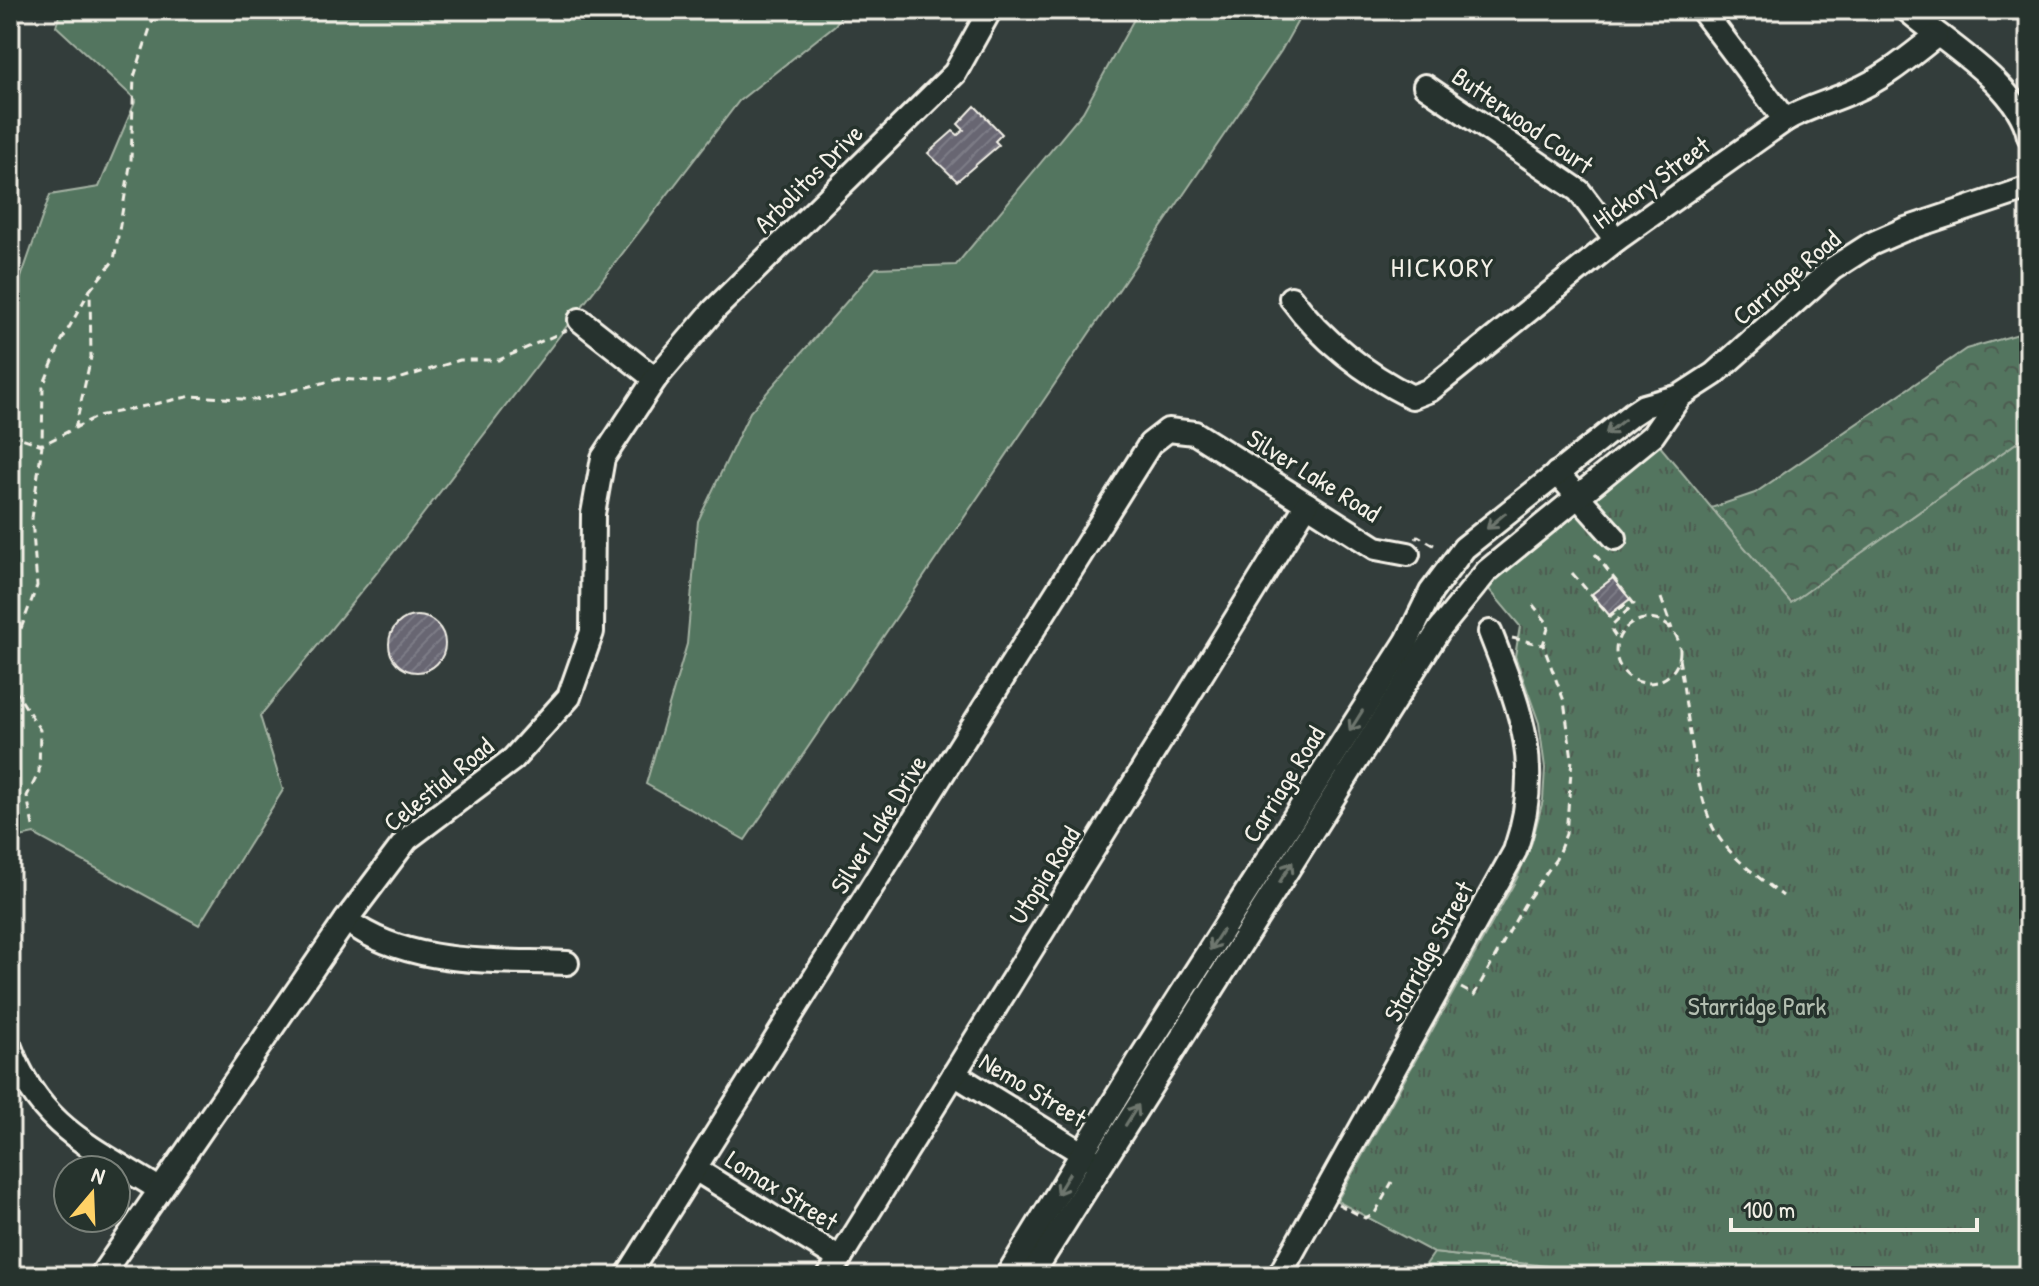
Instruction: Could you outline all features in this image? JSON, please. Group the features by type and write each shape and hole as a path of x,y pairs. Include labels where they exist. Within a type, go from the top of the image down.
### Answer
{"street":[{"name":"Arbolitos Drive","path":"655,379 714,310 955,73 990,10"},
{"path":"1702,10 1785,120"},
{"path":"1907,10 1996,81 2014,104 2029,136"},
{"name":"Hickory Street","path":"1291,298 1315,331 1392,387 1412,397 1430,390 1616,240 1785,120 1808,106 1852,92 1886,75 1936,36"},
{"name":"Butterwood Court","path":"1425,86 1579,191 1616,240"},
{"name":"Carriage Road","path":"1007,1276 1092,1159 1407,660 1447,567 1496,520 1644,406 1680,396 1714,374 1832,269 1871,244 1903,230 2029,188"},
{"path":"584,323 655,379"},
{"name":"Celestial Road","path":"101,1276 346,920 407,839 513,759 569,697 592,632 593,514 603,458 655,379"},
{"name":"Carriage Road","path":"1407,660 1439,630 1487,571 1653,435 1680,396"},
{"name":"Silver Lake Drive","path":"627,1276 1150,444 1168,430 1195,433"},
{"name":"Silver Lake Road","path":"1195,433 1376,548 1408,554"},
{"path":"1557,473 1615,538"},
{"name":"Utopia Road","path":"834,1268 1307,504"},
{"name":"Starridge Street","path":"1279,1276 1515,851 1522,829 1529,770 1522,712 1490,632"},
{"path":"346,920 362,932 399,949 442,957 567,963"},
{"path":"10,1047 31,1091 64,1131 159,1189"},
{"name":"Nemo Street","path":"954,1074 1092,1159"},
{"name":"Carriage Road","path":"1031,1276 1092,1159"},
{"name":"Lomax Street","path":"695,1169 834,1268"}],"path":[{"path":"33,826 27,796 39,772 40,730 15,690 11,655 37,586 32,518 42,445 43,386 61,342 90,290 114,260 131,160 134,77 156,10"},
{"path":"75,429 91,357 90,290"},
{"path":"10,434 42,445 98,416 192,396 256,400 338,379 389,382 460,360 499,360 568,329 578,337 584,323"},
{"path":"1595,554 1634,604 1612,628 1618,640"},
{"path":"1572,573 1610,617 1631,600"},
{"path":"1661,598 1678,638 1694,746 1713,828 1755,875 1783,896"},
{"path":"1672,629 1654,619 1643,619 1625,628 1618,640 1617,658 1620,668 1637,681 1658,682 1675,669 1679,659"},
{"path":"1516,639 1543,645"},
{"path":"1325,1196 1365,1218 1375,1213 1392,1182"}],"green space":[{"path":"61,10 845,10 835,25 739,101 401,543 260,716 283,790 199,925 34,834 10,839 10,309 50,195 99,187 136,100 56,26"},
{"path":"1139,10 1304,10 1281,51 745,840 646,784 687,644 698,521 750,412 876,268 956,265 1083,112"},
{"path":"2029,331 2029,434 1791,603 1711,508 1755,493 1966,349"},
{"name":"Starridge Park","path":"2029,434 2029,1276 1633,1276 1434,1253 1337,1201 1517,878 1532,842 1543,800 1545,768 1539,723 1515,656 1520,626 1487,587 1659,445 1791,603"},
{"path":"1434,1253 1633,1276 1418,1276"}],"building":[{"path":"975,106 1002,134 995,141 999,145 957,181 928,153 953,131 958,135 964,130 958,124"},
{"path":"1613,578 1630,599 1609,615 1592,594"},
{"path":"417,616 437,624 445,644 437,664 417,672 397,664 389,644 397,624"}],"district":[{"name":"HICKORY","path":"1443,267"}]}
